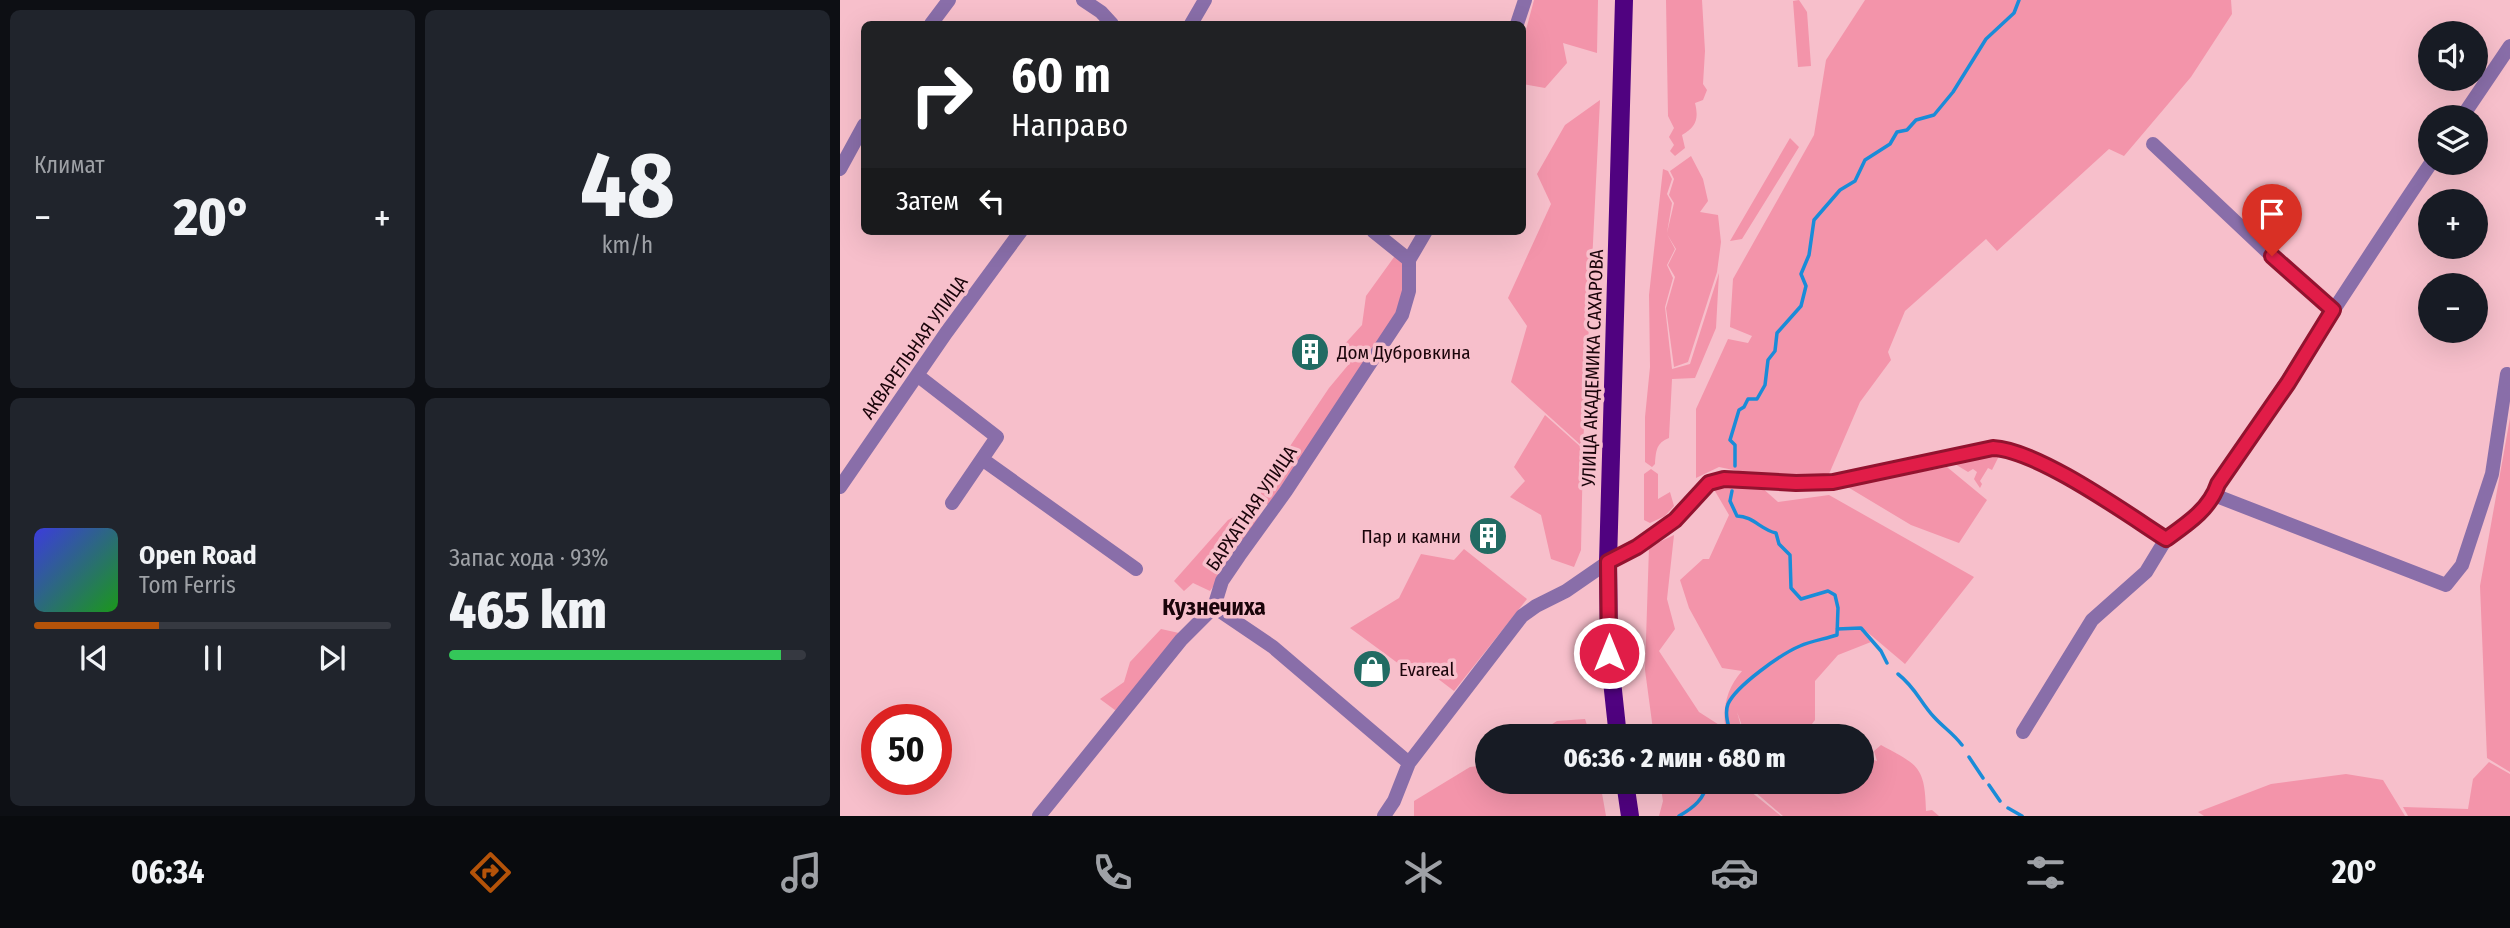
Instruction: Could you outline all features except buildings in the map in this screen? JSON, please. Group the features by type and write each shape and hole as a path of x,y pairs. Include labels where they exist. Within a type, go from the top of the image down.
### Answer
{"main road":[{"name":"УЛИЦА АКАДЕМИКА САХАРОВА","path":"1617,724 1609,653 1608,562 1624,0"},
{"path":"1627,794 1630,816"}],"street":[{"path":"933,21 948,0"},
{"path":"1083,0 1109,21"},
{"path":"1193,21 1205,0"},
{"path":"1518,21 1525,0"},
{"path":"2470,105 2510,46"},
{"path":"840,169 861,130"},
{"path":"2153,145 2333,310"},
{"path":"2022,732 2092,621 2146,572 2166,539 2191,522 2214,495 2218,484 2288,383 2423,175"},
{"name":"АКВАРЕЛЬНАЯ УЛИЦА","path":"840,487 1018,235"},
{"path":"1378,235 1409,260"},
{"name":"БАРХАТНАЯ УЛИЦА","path":"1039,816 1181,640 1214,607 1222,581 1238,556 1286,491 1402,314 1409,291 1409,260 1424,235"},
{"path":"2214,495 2446,585 2462,565 2492,474 2507,374"},
{"path":"917,375 997,437 952,503"},
{"path":"1384,816 1394,801 1409,763 1522,616 1637,547 1675,520 1709,483 1724,479 1833,482 1993,448 2002,449 2037,462 2086,488 2166,539"},
{"path":"982,458 1136,569"},
{"path":"1214,607 1273,647 1409,763"}],"shaded area":[{"path":"1534,0 1598,0 1597,53 1563,43 1567,63 1545,88 1526,85 1526,30"},
{"path":"1666,0 1702,0 1705,51 1703,84 1707,90 1703,100 1695,103 1697,114 1693,126 1682,135 1685,148 1675,156 1670,151 1674,145 1669,137 1674,128 1668,116"},
{"path":"1799,0 1807,12 1811,66 1798,67 1793,1"},
{"path":"1865,0 2231,0 2232,14 2191,77 2124,156 2109,149 1997,251 1986,239 1905,311 1888,352 1891,360 1860,402 1829,474 1807,477 1748,473 1719,467 1696,478 1696,409 1728,339 1748,343 1752,336 1730,327 1733,279 1814,135 1826,60"},
{"path":"1600,100 1583,447 1511,382 1527,326 1508,298 1551,204 1537,174 1565,125"},
{"path":"1790,138 1799,147 1742,239 1730,241"},
{"path":"1691,156 1703,179 1708,201 1700,212 1718,215 1721,242 1717,272 1688,362 1674,367 1666,308 1675,277 1668,265 1676,249 1667,234 1675,249 1667,265 1673,278 1665,307 1672,369 1690,364 1719,273 1716,328 1695,378 1672,379 1669,438 1659,445 1652,467 1645,462 1645,417 1650,367 1649,295 1663,169 1668,171 1672,179 1667,194 1672,203 1667,233 1674,203 1669,195 1674,179 1670,171"},
{"path":"1397,253 1405,264 1405,296 1398,316 1268,505 1260,498 1262,488 1329,388 1349,364 1342,347 1362,325 1366,296"},
{"path":"1545,415 1583,449 1581,550 1574,567 1551,559 1541,515 1510,497 1525,481 1514,467"},
{"path":"2510,418 2510,772 2487,758 2480,586"},
{"path":"2000,454 1992,470 1988,468 1980,481 1980,488 1974,479 1977,472 1973,469 1968,472 1955,464 1978,457"},
{"path":"1947,467 1987,500 1959,543 1911,525 1846,486"},
{"path":"1651,469 1658,474 1658,499 1670,492 1674,506 1665,516 1650,523 1644,520 1644,474"},
{"path":"1712,486 1760,486 1778,502 1829,495 1974,577 1905,664 1866,631 1862,632 1871,642 1838,655 1815,681 1815,720 1812,724 1741,724 1737,712 1740,724 1725,724 1730,690 1742,671 1722,668 1689,608 1680,580 1703,559 1709,559 1729,515"},
{"path":"1248,510 1262,519 1210,591 1193,583 1184,591 1174,581 1228,520"},
{"path":"1674,535 1667,599 1675,629 1659,651 1699,712 1718,724 1652,724 1645,670 1649,547"},
{"path":"1464,549 1527,599 1454,691 1433,675 1414,675 1350,628 1399,598 1421,554 1454,560"},
{"path":"1161,629 1179,633 1119,713 1100,699 1124,682 1130,662"},
{"path":"1585,719 1587,724 1552,724 1557,721"},
{"path":"1881,745 1904,757 1917,769 1924,785 1926,811 1932,810 1939,816 1783,816 1757,794 1874,794 1874,760 1877,761 1874,751"},
{"path":"2489,762 2510,774 2510,816 2408,816 2403,807 2468,809 2473,779"},
{"path":"1475,766 1475,794 1602,794 1606,816 1414,816 1414,801"},
{"path":"2346,774 2383,780 2405,816 2204,816 2198,812 2271,784"},
{"path":"1662,794 1754,794 1781,816 1659,816"}],"waterway":[{"path":"1735,466 1735,445 1730,440 1739,410 1748,399 1757,399 1765,385 1768,360 1775,351 1777,333 1801,306 1806,286 1801,274 1809,255 1814,220 1840,190 1855,181 1865,160 1890,144 1897,132 1907,130 1916,120 1934,115 1953,92 1986,39 2014,13 2019,0"},
{"path":"1728,724 1728,704 1740,688 1760,671 1804,644 1837,635 1838,608 1835,595 1828,591 1801,599 1791,588 1790,555 1779,544 1776,533 1748,518 1737,516 1730,501 1732,491"},
{"path":"1837,629 1861,628 1881,651 1887,663"},
{"path":"1898,674 1962,745"},
{"path":"1969,757 1983,778"},
{"path":"1989,785 2000,801"},
{"path":"1679,816 1698,802 1703,794"},
{"path":"2008,808 2022,816"}],"place":[{"name":"Дом Дубровкина","path":"1310,352"},
{"name":"Пар и камни","path":"1488,536"},
{"name":"Evareal","path":"1372,669"}],"district":[{"name":"Кузнечиха","path":"1214,607"}],"route":[{"path":"1609,653 1608,562 1637,547 1675,520 1709,483 1724,479 1833,482 1993,448 2002,449 2037,462 2086,488 2166,539 2191,522 2214,495 2218,484 2288,383 2333,310 2272,256"}]}
